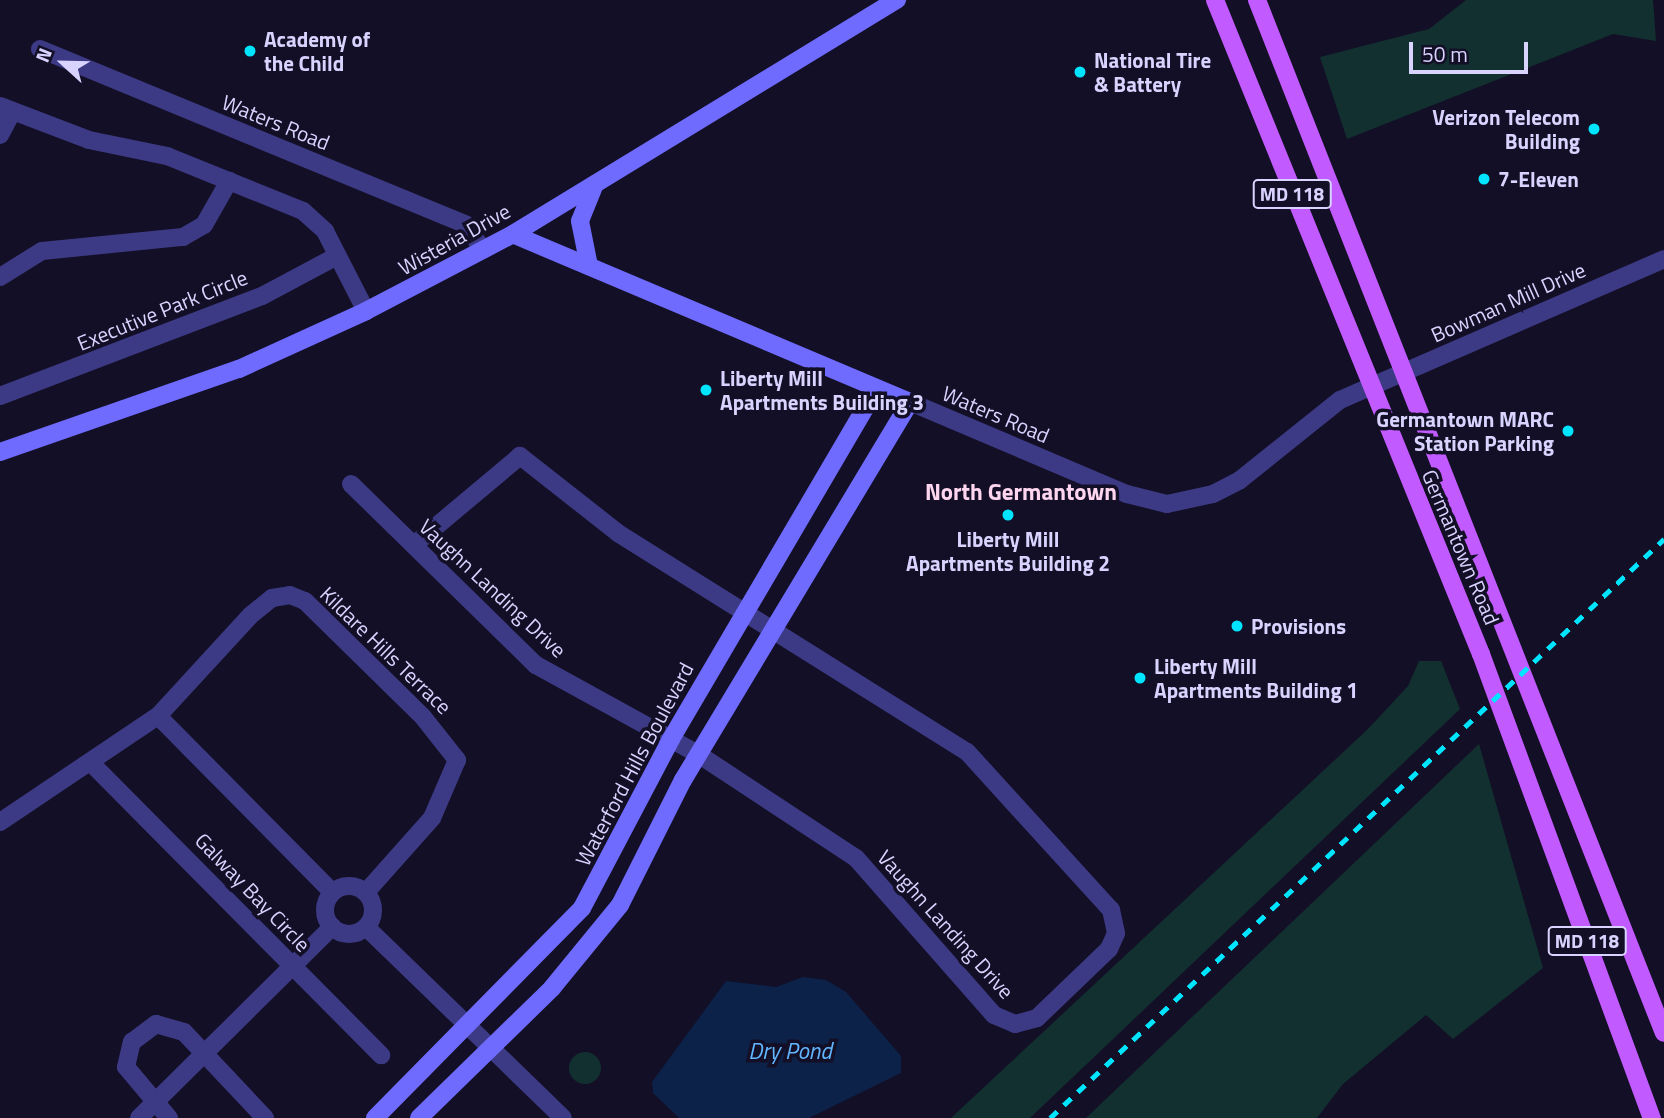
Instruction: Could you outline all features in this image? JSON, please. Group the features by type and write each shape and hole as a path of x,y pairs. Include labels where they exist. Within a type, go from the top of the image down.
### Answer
{"main road":[{"name":"Germantown Road","path":"1214,0 1481,654 1652,1118"},
{"name":"Germantown Road","path":"1257,0 1404,373 1551,733 1664,1033"}],"street":[{"name":"Wisteria Drive","path":"0,452 239,369 366,312 513,234 897,0"},
{"name":"Waters Road","path":"40,49 466,225 483,250"},
{"path":"0,135 6,109 89,140 167,156 303,211 325,231 366,312"},
{"path":"0,277 42,251 184,237 204,225 229,181"},
{"path":"589,266 580,220 597,181"},
{"name":"Waters Road","path":"513,234 1128,494 1167,504 1213,494 1240,480 1284,440 1370,387"},
{"name":"Executive Park Circle","path":"0,396 261,296 337,256"},
{"name":"Bowman Mill Drive","path":"1370,387 1664,260"},
{"name":"Waterford Hills Boulevard","path":"375,1118 582,908 671,738 876,389"},
{"path":"419,1118 552,988 620,905 698,754 910,402"},
{"name":"Vaughn Landing Drive","path":"351,484 536,666 698,754 856,858 994,1015 1015,1024 1037,1018 1109,949 1116,933 1111,910 967,752 618,533 520,456 414,545"},
{"name":"Kildare Hills Terrace","path":"158,716 272,598 305,601 423,717 457,760 432,818 366,892"},
{"path":"0,822 158,716 332,892"},
{"name":"Galway Bay Circle","path":"91,763 381,1055"},
{"path":"345,886 366,892 373,906 366,927 352,934 332,927 325,906 332,892 345,886"},
{"path":"139,1118 332,927"},
{"path":"366,927 563,1118"},
{"path":"169,1118 126,1067 139,1033 156,1024 176,1026 265,1118"}],"green space":[{"path":"1466,0 1653,0 1656,41 1613,34 1347,139 1320,57 1429,29"},
{"path":"1419,661 1441,661 1460,709 1030,1118 951,1118 1368,729 1408,686"},
{"path":"1479,744 1543,968 1453,1039 1426,1015 1343,1084 1317,1118 1086,1118"},
{"path":"585,1052 596,1057 601,1068 596,1079 585,1084 574,1079 569,1068 574,1057"}],"water":[{"name":"Dry Pond","path":"803,977 826,980 846,992 901,1056 901,1073 809,1118 679,1118 653,1093 652,1082 726,981 776,987"}],"railway":[{"path":"1050,1118 1664,539"}],"place":[{"name":"Academy of the Child","path":"250,51"},
{"name":"National Tire & Battery","path":"1080,72"},
{"name":"Verizon Telecom Building","path":"1594,129"},
{"name":"7-Eleven","path":"1484,179"},
{"name":"Liberty Mill Apartments Building 3","path":"706,390"},
{"name":"Germantown MARC Station Parking","path":"1568,431"},
{"name":"Liberty Mill Apartments Building 2","path":"1008,515"},
{"name":"Provisions","path":"1237,626"},
{"name":"Liberty Mill Apartments Building 1","path":"1140,678"}],"district":[{"name":"North Germantown","path":"1021,492"}]}
